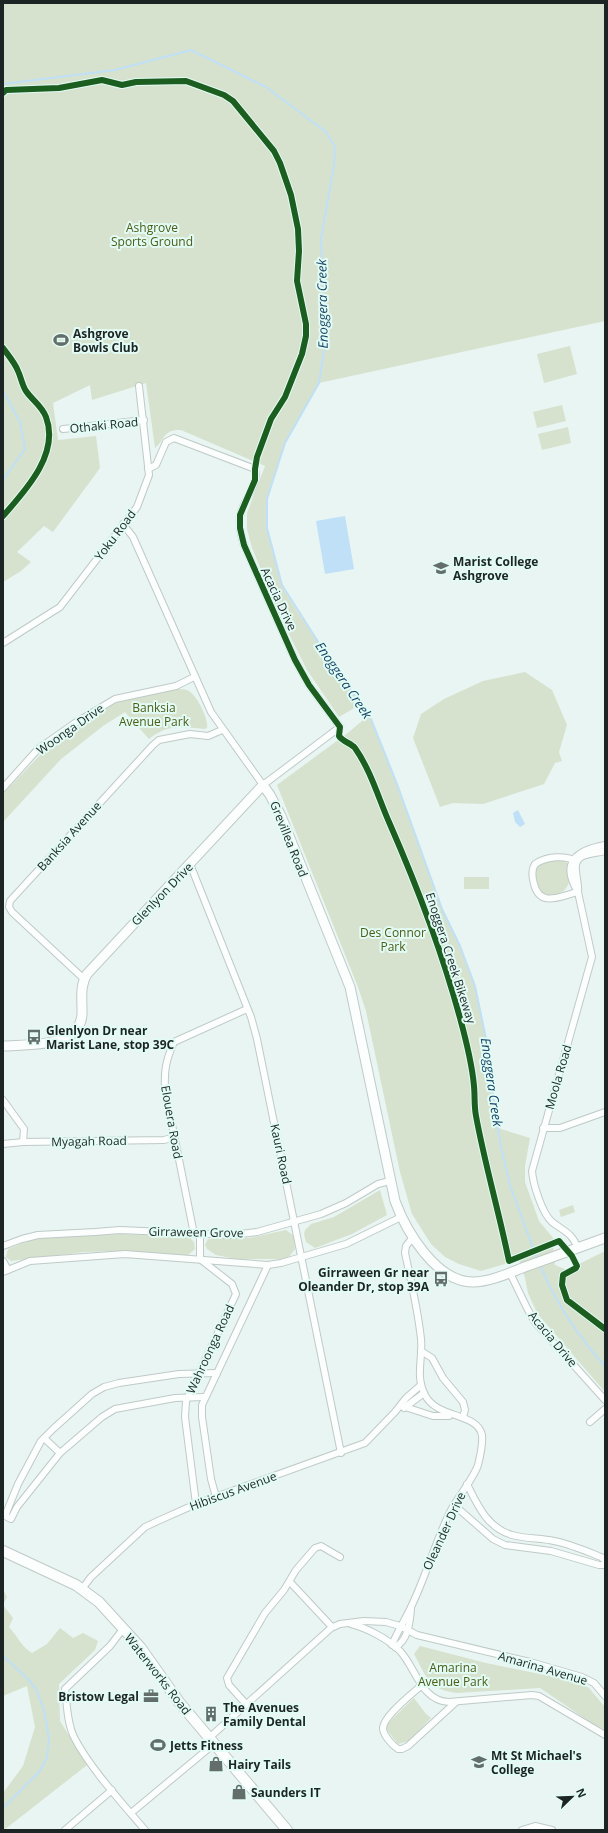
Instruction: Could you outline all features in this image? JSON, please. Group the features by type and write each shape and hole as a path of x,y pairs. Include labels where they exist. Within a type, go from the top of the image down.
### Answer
{"main road":[{"name":"Waterworks Road","path":"3,1550 82,1589 99,1602 146,1654 174,1696 287,1830"}],"street":[{"name":"Yoku Road","path":"3,643 60,607 137,507 148,481 144,420 139,386"},
{"name":"Othaki Road","path":"63,429 144,420"},
{"name":"Acacia Drive","path":"148,468 156,465 166,442 174,438 254,469 255,480 240,515 240,528 244,545 295,660 309,685 340,727"},
{"name":"Grevillea Road","path":"123,524 133,537 194,677 211,712 222,730 270,795 281,816 350,987 390,1181"},
{"name":"Woonga Drive","path":"3,788 38,749 75,723 115,699 176,686 194,677"},
{"name":"Glenlyon Drive","path":"84,979 263,785 340,727"},
{"name":"Banksia Avenue","path":"84,979 12,912 9,907 10,901 159,740 190,734 208,736 222,730"},
{"path":"575,860 579,853 605,845"},
{"path":"578,892 545,899 538,895 532,878 532,868 537,862 551,858 562,857 575,860 583,856 605,851"},
{"name":"Moola Road","path":"575,860 571,870 573,883 578,892 592,957 533,1163 533,1181 549,1218 569,1233 578,1248"},
{"name":"Kauri Road","path":"190,864 247,1009 257,1039 341,1453"},
{"path":"3,1046 52,1043 65,1038 74,1032 82,1019 82,991 84,979"},
{"name":"Elouera Road","path":"200,1259 197,1234 175,1138 164,1074 166,1061 174,1042 247,1009"},
{"path":"3,1100 24,1129 24,1142"},
{"path":"543,1128 560,1128 605,1112"},
{"name":"Myagah Road","path":"3,1144 24,1142 164,1140 175,1138"},
{"path":"390,1181 401,1217 414,1237 432,1261 445,1273 457,1279 472,1282 490,1279 605,1238"},
{"name":"Girraween Grove","path":"3,1246 38,1235 120,1230 232,1235 257,1232 321,1214 346,1203 378,1184 390,1181"},
{"name":"Girraween Grove","path":"3,1261 5,1271 30,1261 125,1254 268,1265 302,1258 346,1244 401,1217"},
{"name":"Oleander Drive","path":"394,1646 400,1626 411,1608 454,1505 478,1465 482,1438 479,1429 460,1417 437,1409 429,1401 421,1385 419,1370 421,1351 420,1332 405,1253 406,1246 414,1237"},
{"name":"Wahroonga Road","path":"196,1504 186,1417 188,1397 236,1294 232,1284 200,1259"},
{"name":"Wahroonga Road","path":"216,1497 211,1479 202,1417 202,1405 204,1397 217,1373 268,1265"},
{"name":"Acacia Drive","path":"510,1273 535,1322 605,1400"},
{"path":"405,1407 433,1416 460,1417 465,1410 462,1401 443,1378 432,1358 421,1351"},
{"path":"204,1397 188,1397 115,1409 102,1417 60,1453 25,1497 14,1512 11,1519 4,1516 44,1438 92,1394 104,1387 179,1374 217,1373"},
{"name":"Hibiscus Avenue","path":"82,1589 91,1577 146,1527 196,1504 341,1453 365,1443 395,1412 407,1396 421,1385"},
{"name":"Hibiscus Avenue","path":"395,1412 405,1407 424,1392"},
{"path":"590,1422 605,1409"},
{"path":"44,1438 60,1453"},
{"path":"467,1484 482,1513 490,1522 501,1530 517,1536 564,1543 601,1557 605,1560"},
{"path":"13,1496 19,1498 25,1497"},
{"path":"454,1505 493,1539 505,1545 551,1551 598,1566 605,1565"},
{"path":"246,1704 229,1685 227,1678 260,1621 290,1582 296,1570 316,1547 322,1547 340,1557"},
{"path":"290,1582 332,1627"},
{"name":"Oleander Drive","path":"394,1646 402,1643 407,1630 411,1608"},
{"path":"131,1813 212,1741 246,1704 332,1627 375,1620 400,1626"},
{"path":"348,1624 364,1628 394,1646 403,1655 422,1686 437,1700 456,1702 532,1695 539,1696 605,1736"},
{"name":"Amarina Avenue","path":"400,1626 417,1635 530,1662 582,1677 593,1682 605,1696"},
{"path":"124,1629 116,1636 110,1646 65,1689 68,1714 74,1736 112,1790 145,1830"},
{"path":"422,1686 390,1715 384,1724 385,1734 398,1749 408,1746 456,1702"},
{"path":"65,1830 112,1790"},
{"path":"522,1830 535,1826 552,1830"}],"green space":[{"name":"Ashgrove Sports Ground","path":"3,3 605,3 605,321 319,383 285,443 267,499 267,528 282,585 297,611 361,704 339,717 307,670 281,618 252,548 247,529 247,513 265,466 181,430 175,430 168,433 155,448 146,383 92,400 90,385 53,403 58,440 96,436 100,468 53,532 44,526 17,552 31,562 21,571 3,582"},
{"path":"570,346 577,374 544,383 537,354"},
{"path":"562,405 566,421 537,428 533,412"},
{"path":"568,427 571,443 542,450 538,434"},
{"path":"525,672 552,690 567,725 559,752 562,761 555,763 544,784 483,804 453,803 440,807 413,738 421,714 444,699 483,681"},
{"name":"Banksia Avenue Park","path":"183,689 191,692 198,701 206,719 207,728 182,727 169,729 156,734 149,739 125,712 103,726 61,759 3,822 3,794 42,753 54,743 120,701"},
{"name":"Des Connor Park","path":"369,715 397,784 442,908 460,946 475,986 488,1048 494,1105 501,1129 530,1138 525,1166 525,1182 539,1221 554,1239 553,1253 555,1265 567,1270 605,1251 605,1392 537,1313 528,1293 519,1260 481,1271 459,1264 445,1257 431,1244 412,1214 400,1172 366,1011 358,987 277,785 349,732"},
{"path":"562,860 568,863 569,879 567,887 560,893 548,896 539,890 536,871 541,864 545,862"},
{"path":"464,877 489,877 489,889 464,889"},
{"path":"380,1190 387,1215 352,1234 315,1248 306,1242 304,1234 305,1230 311,1224 334,1217"},
{"path":"573,1205 575,1212 561,1217 559,1210"},
{"path":"286,1230 294,1236 295,1249 288,1258 283,1259 237,1259 216,1255 207,1249 205,1245 208,1239 249,1238"},
{"path":"121,1234 189,1237 194,1242 195,1249 188,1255 121,1251 84,1252 11,1261 6,1257 8,1249 37,1238"},
{"path":"3,1589 7,1597 3,1605"},
{"path":"3,1605 13,1618 9,1627 22,1644 32,1653 47,1644 60,1628 73,1638 83,1633 98,1641 95,1650 59,1684 60,1721 87,1765 4,1830 3,1793 23,1766 35,1727 27,1686 3,1696"},
{"name":"Amarina Avenue Park","path":"420,1646 486,1663 579,1682 589,1688 605,1707 605,1730 590,1722 540,1688 457,1693 440,1689 425,1675 414,1654"},
{"path":"414,1698 426,1714 431,1718 409,1741 398,1744 387,1730 387,1724"}],"water":[{"path":"345,516 354,569 325,574 316,521"},
{"path":"518,810 525,824 520,827 515,822 513,813"}],"waterway":[{"name":"Enoggera Creek","path":"3,84 115,70 191,50 266,87 326,132 335,147 334,165 321,239 325,343 319,383 285,443 267,499 267,528 282,585 322,648 371,719 397,784 442,909 460,946 475,986 488,1048 494,1105 501,1147 510,1185 537,1259"},
{"name":"Enoggera Creek","path":"3,391 20,422 25,449 3,480"},
{"name":"Enoggera Creek","path":"540,1265 546,1279 568,1318 605,1366"},
{"path":"3,1656 27,1678 36,1689 44,1710 49,1738 47,1758 39,1772 3,1808"}],"cycle path":[{"name":"Enoggera Creek Bikeway","path":"3,93 6,90 59,88 102,80 122,85 136,82 186,81 224,95 233,101 274,151 280,163 291,195 298,229 299,251 297,281 306,324 306,336 302,354 285,397 271,419 257,457 255,480 240,515 240,528 244,545 295,660 309,685 340,727 339,736 355,748 366,766 428,919 453,993 467,1043 473,1077 476,1116 509,1261 559,1241 572,1256 577,1266 563,1275 562,1285 567,1300 605,1329"},
{"path":"3,348 17,368 26,391 44,413 49,431 48,445 38,471 21,495 3,516"}],"place":[{"name":"Ashgrove Bowls Club","path":"61,340"},
{"name":"Marist College Ashgrove","path":"441,568"},
{"name":"Glenlyon Dr near Marist Lane, stop 39C","path":"34,1037"},
{"name":"Girraween Gr near Oleander Dr, stop 39A","path":"441,1279"},
{"name":"Bristow Legal","path":"151,1696"},
{"name":"The Avenues Family Dental","path":"211,1714"},
{"name":"Jetts Fitness","path":"158,1745"},
{"name":"Mt St Michael's College","path":"479,1762"},
{"name":"Hairy Tails","path":"216,1764"},
{"name":"Saunders IT","path":"239,1792"}]}
